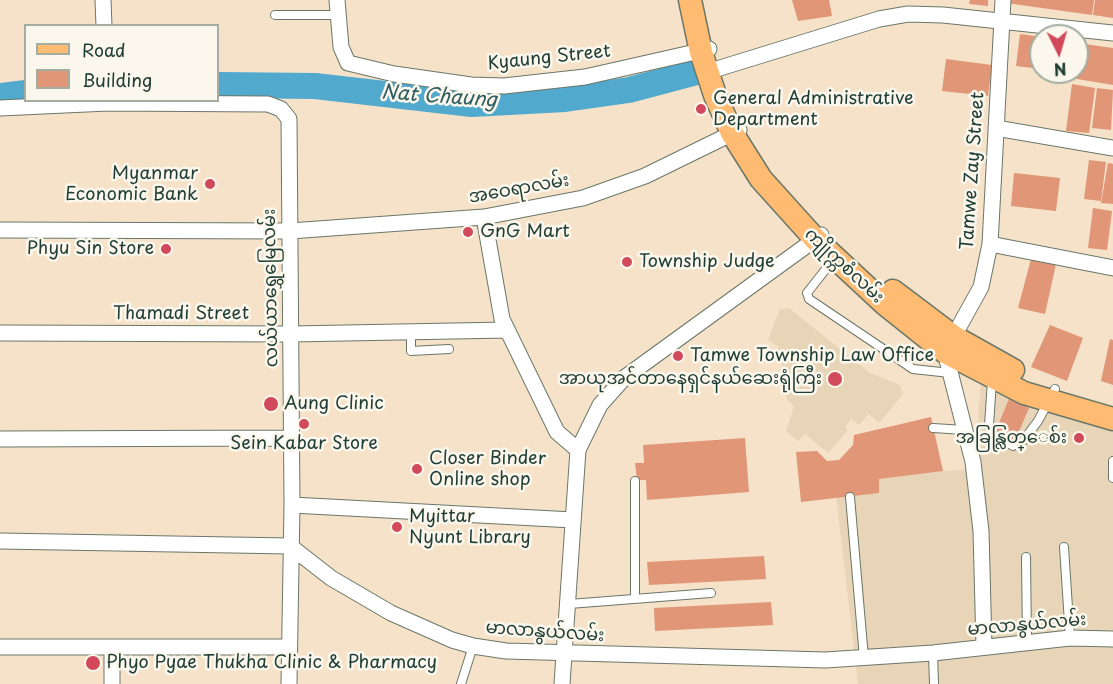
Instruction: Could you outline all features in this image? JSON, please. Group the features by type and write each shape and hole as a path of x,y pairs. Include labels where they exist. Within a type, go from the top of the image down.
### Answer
{"main road":[{"name":"ကျိုက္ကစံလမ်း","path":"690,0 709,60 737,131 761,179 839,254 886,305 950,354 995,370 1113,419"},
{"name":"ကျိုက္ကစံလမ်း","path":"701,0 709,60"},
{"name":"ကျိုက္ကစံလမ်း","path":"1052,395 1113,405"}],"street":[{"path":"103,0 104,24"},
{"name":"Tamwe Zay Street","path":"950,354 981,287 990,244 1003,0"},
{"name":"Kyaung Street","path":"338,7 344,58 354,66 471,85 504,86 709,60 892,16 944,15 1113,33"},
{"path":"0,108 108,102"},
{"name":"လယ်ယာရွှေမြေလမ်း","path":"108,102 268,104 281,109 289,119 292,334 289,684"},
{"path":"996,128 1113,148"},
{"name":"အဝေရာလမ်း","path":"0,230 290,231 484,218 584,198 645,176 737,131"},
{"path":"484,218 502,319 557,432 578,450"},
{"path":"562,684 566,654 578,450 600,405 624,378 820,237"},
{"path":"990,244 1113,268"},
{"name":"Thamadi Street","path":"0,333 292,334 507,330"},
{"path":"950,354 964,430 973,462 981,531 984,647"},
{"path":"0,439 290,438"},
{"path":"292,505 573,520"},
{"path":"0,541 290,546"},
{"name":"မာလာနွယ်လမ်း","path":"290,546 331,578 391,613 430,632 473,646 566,654 718,659 864,658 1070,638 1113,639"},
{"path":"0,647 289,647"},
{"path":"112,647 112,684"}],"lane":[{"path":"275,15 338,7"},
{"path":"839,254 807,293 808,299 905,365 927,372 950,354"},
{"path":"411,332 411,351 449,349"},
{"path":"995,370 989,425 992,434 997,439 1013,446 1023,441 1052,395"},
{"path":"933,428 964,430"},
{"path":"1113,461 1113,478"},
{"path":"635,481 635,597"},
{"path":"850,497 864,658"},
{"path":"1064,547 1070,638"},
{"path":"1026,557 1027,642"},
{"path":"569,604 635,597 711,593"},
{"path":"461,684 473,646"},
{"path":"933,653 934,684"}],"shaded area":[{"name":"အာယုအင်တာနေရှင်နယ်ဆေးရုံကြီး","path":"789,308 870,373 900,385 903,394 879,423 869,414 859,425 851,419 845,427 848,430 828,453 805,434 798,441 786,431 794,406 787,399 783,365 772,357 779,347 768,340 780,309"},
{"path":"981,376 1113,426 1113,684 858,684 834,478 975,469"}],"building":[{"path":"792,0 829,0 832,16 798,21"},
{"path":"970,0 988,0 988,6 969,4"},
{"path":"1006,0 1094,0 1092,15 1006,3"},
{"path":"1095,0 1113,0 1113,18 1093,15"},
{"path":"1020,34 1029,35 1029,68 1016,66"},
{"path":"1089,45 1113,48 1113,85 1089,81"},
{"path":"946,59 992,65 988,96 942,91"},
{"path":"1072,84 1095,88 1089,133 1066,131"},
{"path":"1097,88 1113,90 1111,130 1092,128"},
{"path":"1089,160 1106,162 1101,201 1084,199"},
{"path":"1108,163 1113,164 1113,204 1101,203"},
{"path":"1014,173 1060,178 1056,211 1011,206"},
{"path":"1093,208 1112,211 1107,250 1088,248"},
{"path":"1031,259 1056,264 1045,314 1018,308"},
{"path":"1050,325 1083,338 1067,381 1031,367"},
{"path":"1110,339 1113,340 1113,385 1101,381"},
{"path":"1009,399 1029,408 1011,450 991,442"},
{"path":"931,417 943,471 879,479 879,493 801,502 796,452 817,451 827,461 839,460 853,445 854,435"},
{"path":"745,438 749,492 647,500 646,480 637,480 635,463 644,463 643,445"},
{"path":"764,556 766,579 649,585 647,562"},
{"path":"771,602 773,625 655,631 654,608"}],"waterway":[{"name":"Nat Chaung","path":"219,85 315,86 472,104 565,99 629,90 693,73"},
{"name":"Nat Chaung","path":"0,96 24,93"}],"place":[{"name":"General Administrative Department","path":"701,109"},
{"name":"Myanmar Economic Bank","path":"210,184"},
{"name":"GnG Mart","path":"468,232"},
{"name":"Phyu Sin Store","path":"166,249"},
{"name":"Township Judge","path":"627,262"},
{"name":"Tamwe Township Law Office","path":"678,356"},
{"name":"အာယုအင်တာနေရှင်နယ်ဆေးရုံကြီး","path":"835,379"},
{"name":"Aung Clinic","path":"271,404"},
{"name":"Sein Kabar Store","path":"304,424"},
{"name":"အခြန္လြတ္ေစ်း","path":"1079,438"},
{"name":"Closer Binder Online shop","path":"417,469"},
{"name":"Myittar Nyunt Library","path":"397,527"},
{"name":"Phyo Pyae Thukha Clinic & Pharmacy","path":"93,663"}]}
